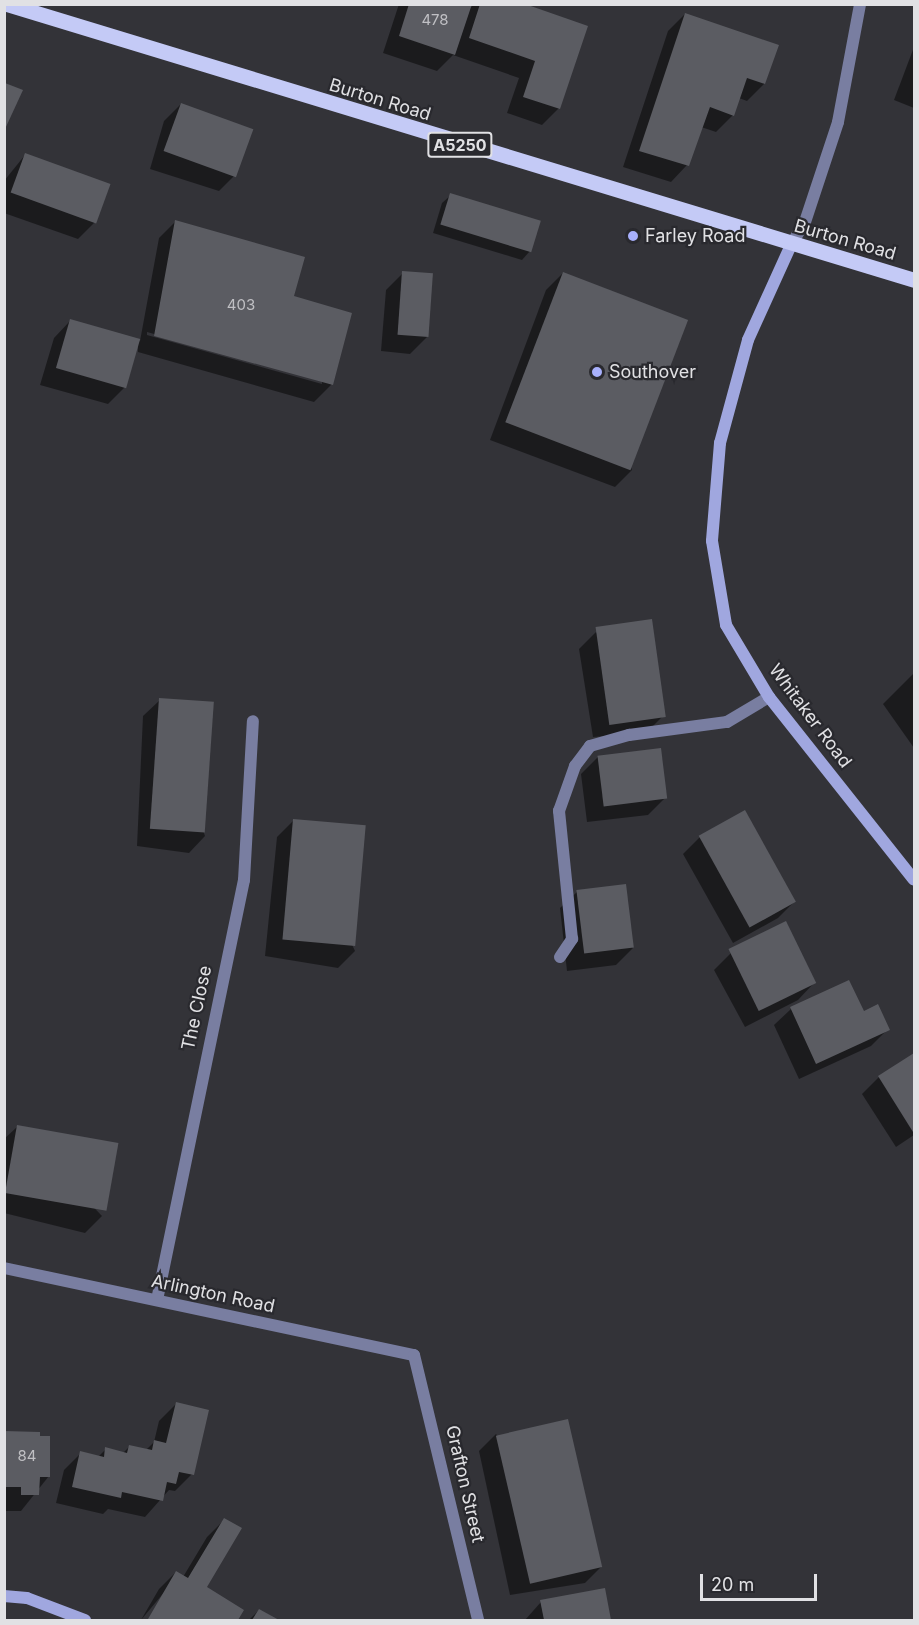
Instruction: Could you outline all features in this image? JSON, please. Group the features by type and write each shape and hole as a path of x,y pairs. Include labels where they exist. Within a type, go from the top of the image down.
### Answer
{"main road":[{"name":"Burton Road","path":"7,4 791,245 915,280"}],"street":[{"path":"791,245 805,222 838,122 860,4"},
{"name":"Whitaker Road","path":"791,245 748,340 720,443 712,541 726,625 769,697 915,880"},
{"path":"560,957 572,939 559,811 575,766 590,747 629,735 727,722 769,697"},
{"name":"The Close","path":"157,1300 244,880 253,721"},
{"name":"Arlington Road","path":"4,1268 414,1355"},
{"name":"Grafton Street","path":"414,1355 478,1620"},
{"path":"4,1596 27,1598 85,1620"}],"building":[{"path":"409,4 472,4 455,55 399,36"},
{"path":"480,4 525,4 588,26 560,109 523,97 535,61 469,38"},
{"path":"685,13 779,45 765,84 747,78 734,116 710,107 689,166 639,151"},
{"path":"5,83 23,90 5,129"},
{"path":"181,103 253,129 236,177 164,151"},
{"path":"25,153 111,184 96,224 11,192"},
{"path":"450,193 541,221 531,252 440,225"},
{"path":"175,220 305,257 294,296 352,313 333,385 154,336"},
{"path":"402,271 433,273 428,337 398,335"},
{"name":"Southover","path":"563,272 688,320 630,470 505,422"},
{"path":"70,319 140,339 126,388 56,368"},
{"path":"652,619 666,717 609,725 596,627"},
{"path":"159,698 214,702 205,833 150,829"},
{"path":"661,748 667,799 604,806 597,756"},
{"path":"745,810 796,902 750,928 699,836"},
{"path":"293,819 366,825 355,946 282,940"},
{"path":"626,884 634,948 584,954 576,890"},
{"path":"786,921 816,983 759,1011 728,949"},
{"path":"849,980 864,1011 878,1004 890,1030 816,1064 790,1007"},
{"path":"914,1053 914,1131 913,1132 878,1076"},
{"path":"17,1125 118,1143 106,1211 5,1193"},
{"path":"176,1402 209,1410 194,1475 179,1472 176,1484 167,1482 163,1501 122,1492 121,1498 72,1487 80,1451 104,1457 105,1447 127,1453 129,1445 152,1450 154,1440 166,1443"},
{"path":"568,1419 602,1567 530,1584 496,1436"},
{"path":"4,1431 40,1432 40,1436 50,1436 50,1477 40,1477 39,1495 21,1495 21,1487 4,1487"},
{"path":"224,1518 242,1528 207,1587 244,1610 238,1620 148,1619 176,1571 188,1578"},
{"path":"605,1588 611,1620 544,1620 540,1600"},
{"path":"259,1609 279,1620 252,1620"}],"place":[{"name":"Farley Road","path":"633,236"},
{"name":"Southover","path":"597,372"}]}
